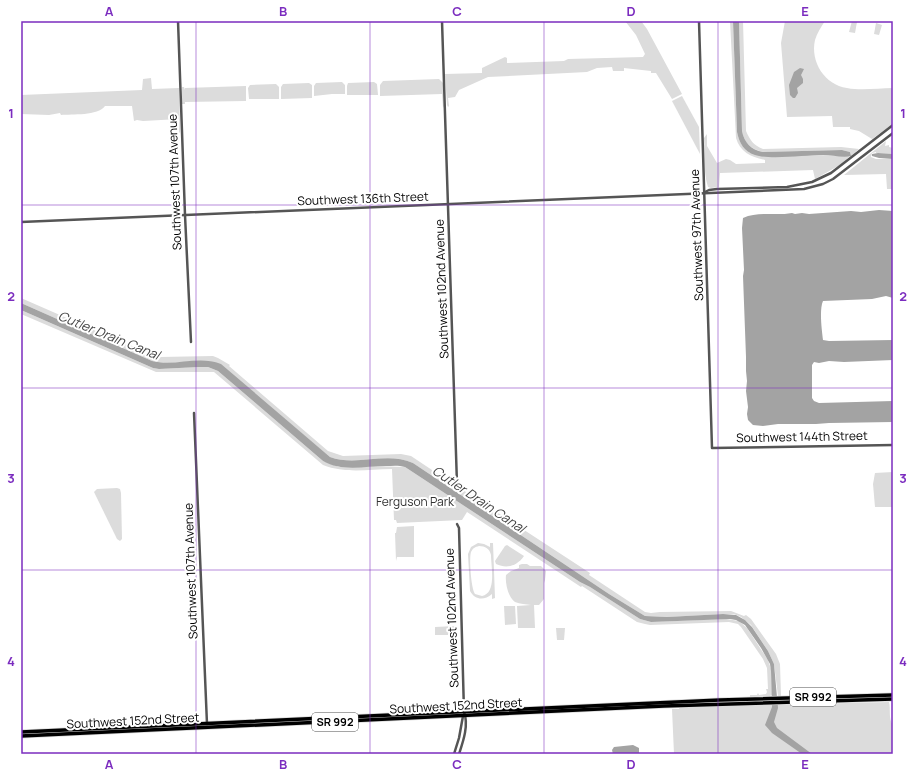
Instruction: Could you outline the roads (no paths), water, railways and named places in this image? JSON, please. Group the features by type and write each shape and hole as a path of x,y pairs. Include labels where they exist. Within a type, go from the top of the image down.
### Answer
{"main road":[{"name":"Southwest 152nd Street","path":"778,700 893,695"},
{"name":"Southwest 152nd Street","path":"21,736 274,721 464,715 583,706 772,700 893,699"},
{"name":"Southwest 152nd Street","path":"21,732 276,725 400,717"},
{"path":"274,721 276,725"}],"street":[{"name":"Southwest 107th Avenue","path":"178,21 191,342"},
{"name":"Southwest 102nd Avenue","path":"442,21 457,484"},
{"name":"Southwest 97th Avenue","path":"699,21 712,448"},
{"name":"Southwest 136th Street","path":"21,222 655,196 705,192 717,189 795,186 822,178 837,169 893,125"},
{"name":"Southwest 136th Street","path":"705,192 709,194 795,190 823,184 848,169 893,133"},
{"name":"Southwest 107th Avenue","path":"194,413 207,726"},
{"name":"Southwest 144th Street","path":"712,448 893,444"},
{"name":"Southwest 102nd Avenue","path":"457,524 459,528 464,715"},
{"path":"454,754 464,715"},
{"path":"459,754 465,731 464,715"}],"water label":[{"name":"Cutler Drain Canal","path":"109,335"},
{"name":"Cutler Drain Canal","path":"479,499"}],"park label":[{"name":"Ferguson Park","path":"415,502"}]}
